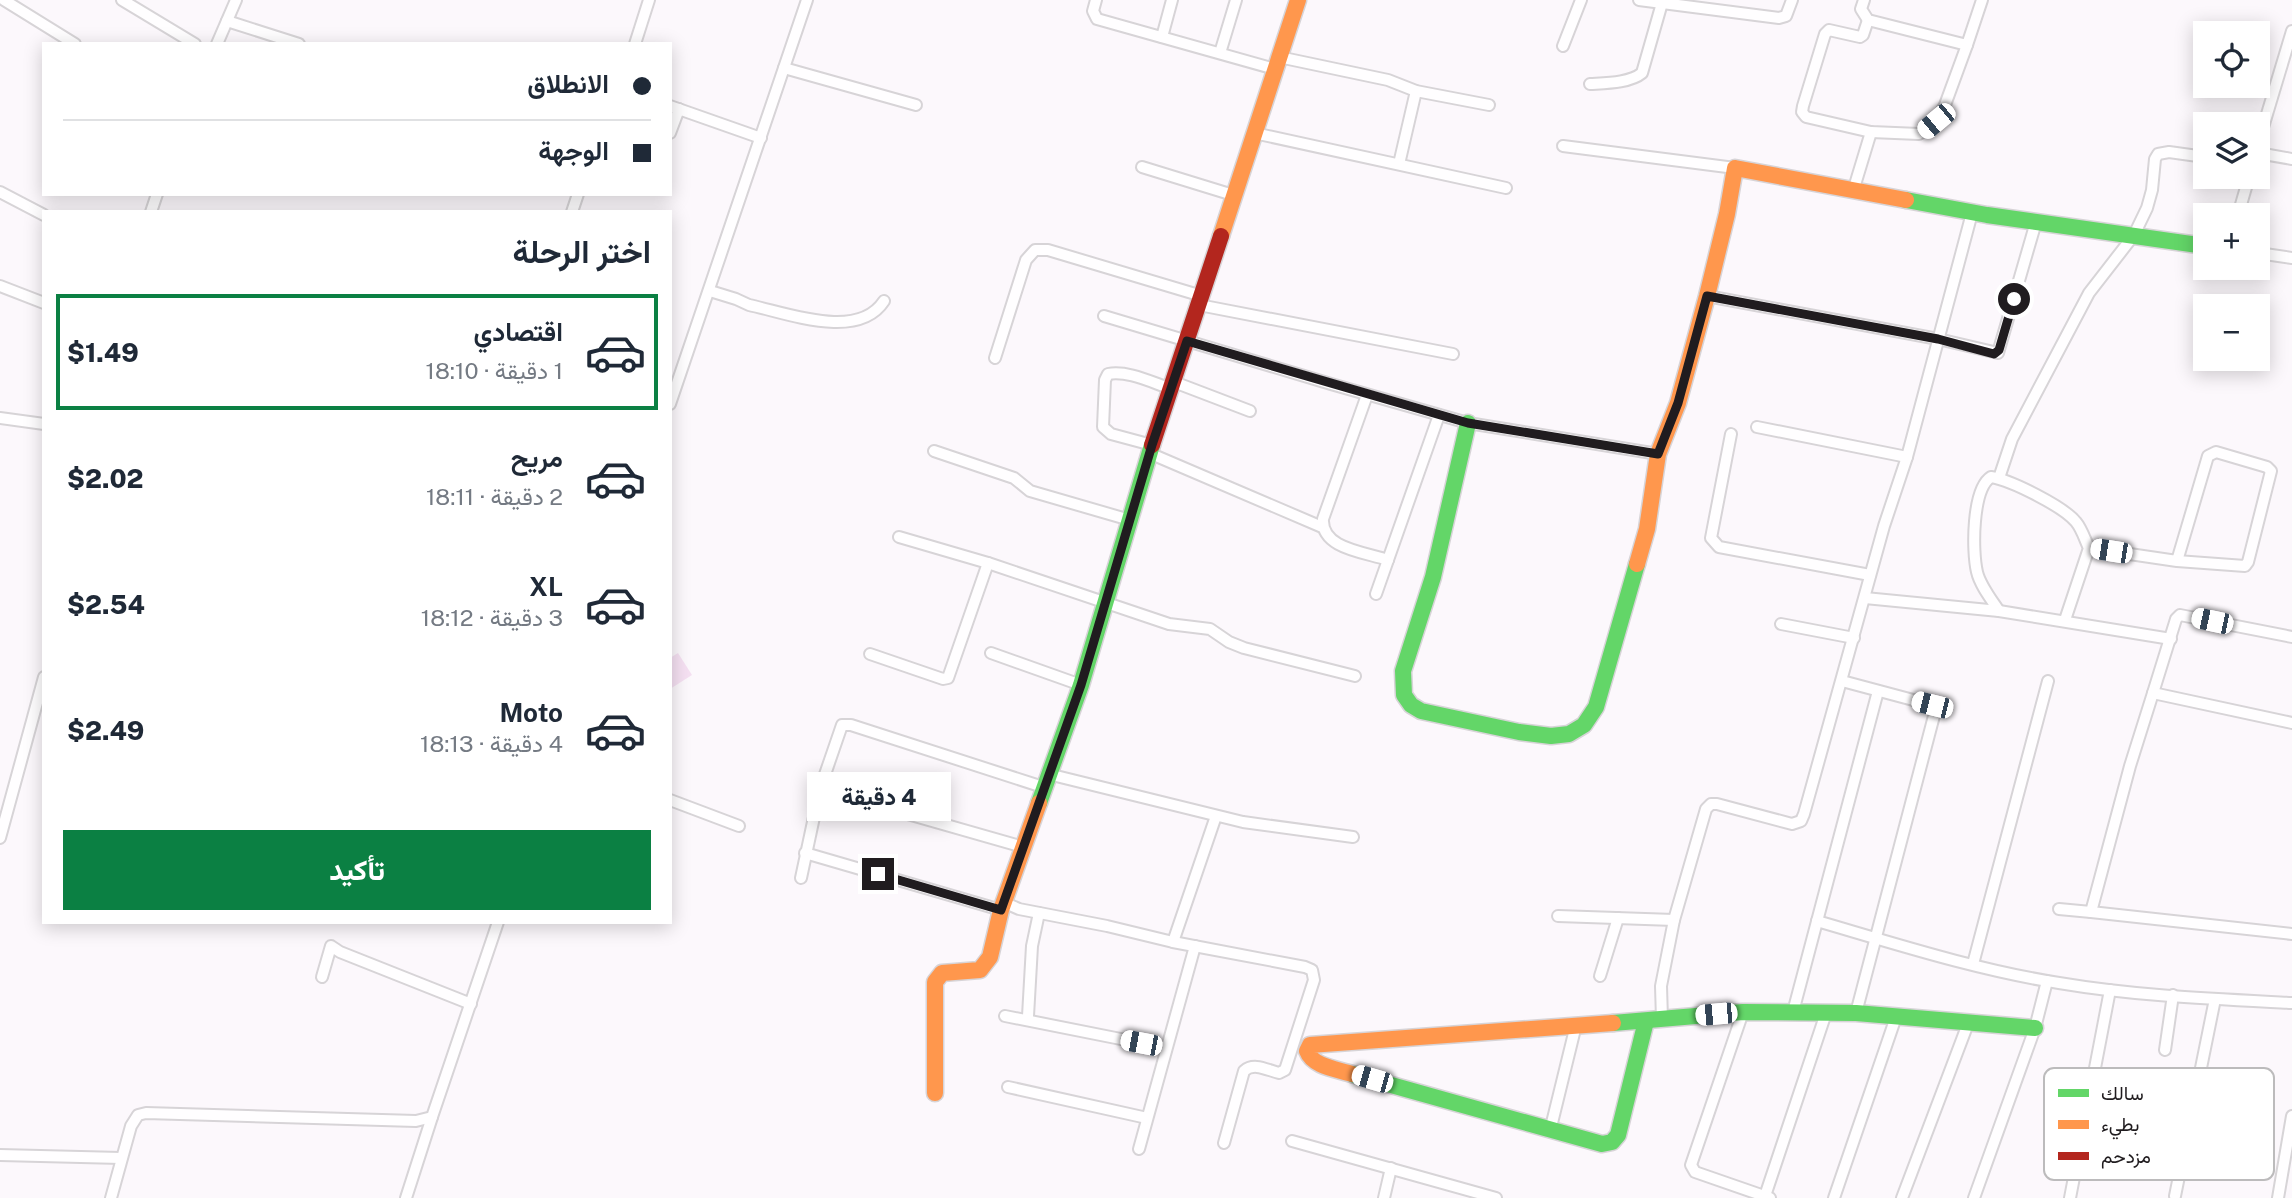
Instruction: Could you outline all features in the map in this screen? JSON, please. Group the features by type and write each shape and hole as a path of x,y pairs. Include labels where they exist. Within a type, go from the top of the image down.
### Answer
{"street":[{"path":"4,0 72,42"},
{"path":"25,13 30,0"},
{"path":"122,0 192,42"},
{"path":"218,42 236,0"},
{"path":"636,42 649,0"},
{"path":"672,398 807,0"},
{"path":"1096,0 1093,11 1097,19 1220,53 1388,80 1416,91 1489,105"},
{"path":"1162,37 1172,0"},
{"path":"1220,53 1236,0"},
{"path":"934,1093 935,982 942,973 975,971 990,957 1002,906 1081,685 1151,449 1298,0"},
{"path":"1563,46 1581,0"},
{"path":"1639,0 1779,18 1786,16 1791,0"},
{"path":"1864,0 1861,13 1868,20 1967,45"},
{"path":"1868,20 1860,37 1829,30 1825,34 1802,112 1806,117 1871,132 1919,134 1936,121 1945,105 1982,0"},
{"path":"1590,84 1620,80 1642,73 1662,3"},
{"path":"228,21 293,42"},
{"path":"2268,112 2292,31"},
{"path":"784,68 916,105"},
{"path":"1399,164 1416,91"},
{"path":"675,108 761,138"},
{"path":"1854,188 1871,132"},
{"path":"1254,134 1506,188"},
{"path":"1563,146 1735,168 1972,212 2193,244"},
{"path":"1999,478 2012,439 2089,293 2134,236 2147,208 2158,154 2169,152 2193,155"},
{"path":"2270,155 2292,159"},
{"path":"1142,167 1233,195"},
{"path":"1468,423 1433,577 1403,671 1404,695 1411,705 1421,711 1519,732 1550,736 1569,734 1577,731 1592,716 1622,621 1647,529 1658,454 1678,403 1707,296 1735,168"},
{"path":"0,192 42,214"},
{"path":"1972,212 1907,457 1870,575 1801,821 1792,824 1717,804 1711,804 1703,816 1674,920 1654,1020 1618,1135 1612,1142 1602,1144 1550,1130 1321,1065 1309,1057 1307,1051 1310,1045 1318,1044 1576,1026 1654,1020 1743,1012 1856,1013 2035,1028"},
{"path":"1707,296 1938,339 1998,353 2036,222"},
{"path":"995,358 1026,260 1035,250 1048,250 1200,301 1452,354"},
{"path":"2270,255 2292,258"},
{"path":"0,286 42,302"},
{"path":"710,291 749,305 836,322 851,322 864,318 877,310 884,301"},
{"path":"1104,316 1468,423 1658,454"},
{"path":"1250,411 1173,385 1131,376 1114,373 1108,374 1105,380 1103,427 1111,434 1151,449 1322,527"},
{"path":"1367,394 1322,527 1324,534 1333,543 1388,559"},
{"path":"1376,594 1439,415"},
{"path":"0,418 42,424"},
{"path":"1756,427 1907,457"},
{"path":"1731,434 1711,538 1715,543 1719,547 1870,575"},
{"path":"934,451 1014,478 1030,491 1130,520"},
{"path":"2090,548 2177,561 2245,566 2252,550 2271,471 2267,467 2217,452 2211,453 2177,561"},
{"path":"1998,611 1978,575 1975,558 1975,519 1986,480 1991,477 1999,478 2066,514 2077,523 2090,548 2065,620"},
{"path":"898,537 988,563 1169,624 1210,629 1244,648 1355,677"},
{"path":"870,654 943,679 948,678 988,563"},
{"path":"1865,598 1998,611 2171,639"},
{"path":"2091,912 2130,766 2176,619 2180,615 2292,637"},
{"path":"1781,624 1854,638"},
{"path":"991,653 1081,685"},
{"path":"1842,681 1932,705 1935,712 1856,1013"},
{"path":"1973,964 2048,681"},
{"path":"0,838 42,684"},
{"path":"1793,1012 1878,691"},
{"path":"2153,694 2292,723"},
{"path":"801,878 820,789 839,729 846,724 1046,780 1268,827 1353,838"},
{"path":"820,789 1023,847"},
{"path":"672,801 739,826"},
{"path":"1173,942 1216,816"},
{"path":"805,853 1002,906 1312,970 1314,974 1285,1070 1279,1073 1254,1066 1244,1071 1224,1143"},
{"path":"2059,909 2292,934"},
{"path":"1028,1016 1032,946 1039,913"},
{"path":"1558,916 1674,920"},
{"path":"1600,976 1618,918"},
{"path":"1817,921 1973,964 2047,981 2110,990 2292,1003"},
{"path":"406,1198 497,924"},
{"path":"322,977 331,946 471,1004"},
{"path":"1139,1149 1195,946"},
{"path":"1974,1198 2035,1028 2047,981"},
{"path":"2095,1068 2110,990"},
{"path":"2165,1050 2173,995"},
{"path":"2201,1068 2215,999"},
{"path":"1743,1012 1691,1165 1695,1171 1767,1197 1826,1013"},
{"path":"1005,1016 1166,1048"},
{"path":"1834,1198 1896,1017"},
{"path":"1902,1198 1969,1021"},
{"path":"1550,1130 1576,1026"},
{"path":"1008,1087 1147,1118"},
{"path":"111,1198 133,1120 146,1113 416,1121 432,1117"},
{"path":"2278,1198 2292,1116"},
{"path":"1292,1141 1496,1198"},
{"path":"0,1155 121,1158"},
{"path":"1384,1198 1391,1168"},
{"path":"2070,1198 2073,1180"}],"shaded area":[{"path":"678,653 692,675 672,688 672,657"}],"traffic: fast":[{"path":"1906,200 1987,215 2193,244"},
{"path":"1468,423 1433,577 1403,671 1404,695 1411,705 1421,711 1519,732 1551,736 1569,734 1584,725 1596,707 1637,564"},
{"path":"1039,803 1081,685 1152,445"},
{"path":"1613,1023 1743,1012 1856,1013 2035,1028"},
{"path":"1352,1074 1602,1144 1612,1142 1618,1135 1646,1021"}],"traffic: slow":[{"path":"1221,236 1298,0"},
{"path":"1637,564 1647,529 1658,454 1678,403 1707,296 1735,168 1906,200"},
{"path":"935,1093 935,982 942,973 980,970 990,957 1001,910 1039,803"},
{"path":"1352,1074 1314,1061 1307,1051 1310,1045 1613,1023"}],"traffic: jam":[{"path":"1152,445 1221,236"}],"route":[{"path":"878,874 1001,910 1081,685 1152,445 1187,341 1468,423 1658,454 1678,403 1707,296 1938,339 1994,354 1998,353 2014,299"}]}
